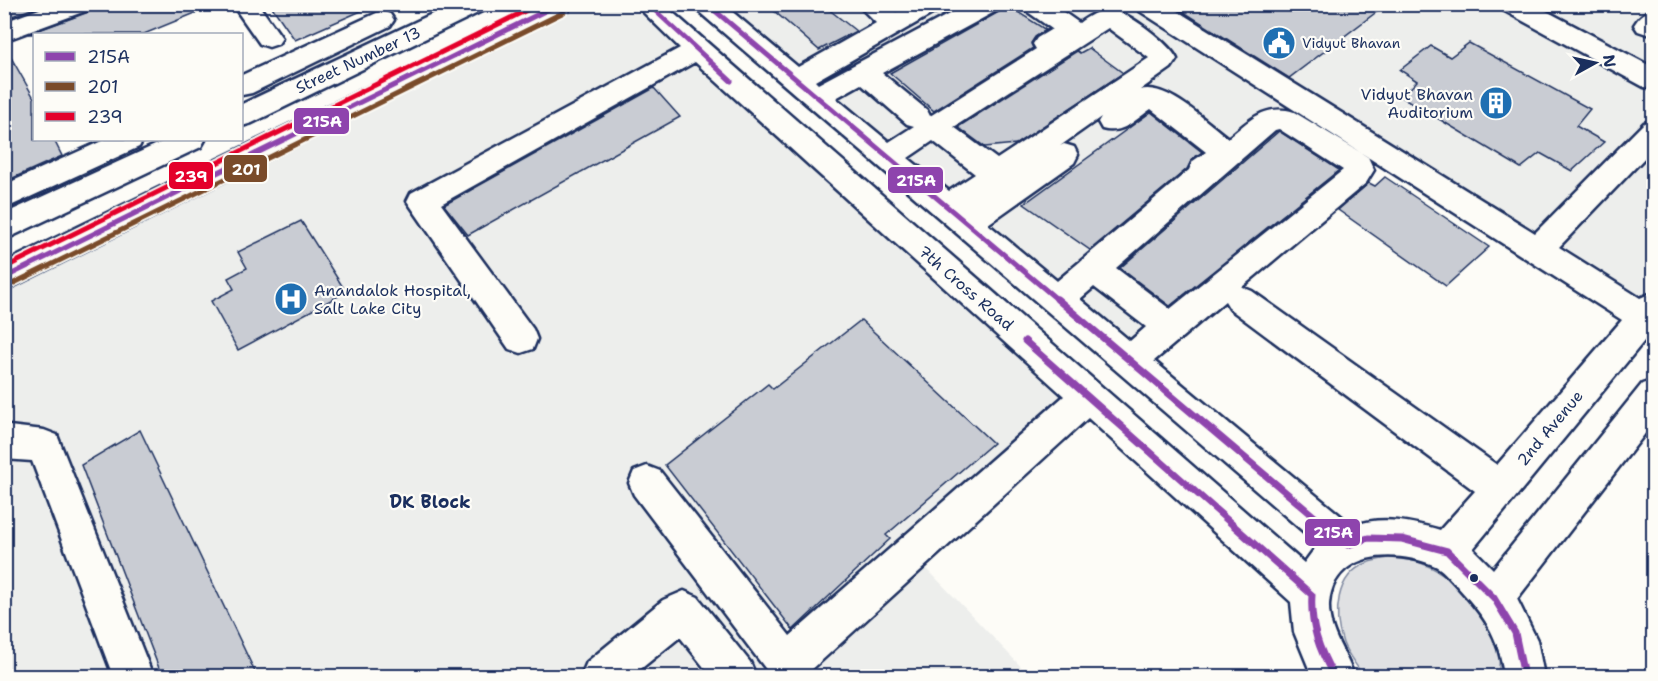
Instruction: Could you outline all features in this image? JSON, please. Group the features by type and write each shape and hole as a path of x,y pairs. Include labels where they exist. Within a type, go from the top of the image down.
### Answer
{"street":[{"path":"22,33 80,4"},
{"path":"244,4 269,38"},
{"name":"Street Number 13","path":"243,116 475,4"},
{"path":"4,278 560,4"},
{"name":"7th Cross Road","path":"647,4 696,50 1312,595"},
{"path":"706,4 1348,545"},
{"path":"869,4 895,25"},
{"path":"806,89 895,25 930,4"},
{"path":"806,89 864,72 989,4"},
{"path":"879,151 1069,31 1068,26 1034,4"},
{"path":"1147,4 1537,250 1649,311"},
{"path":"1512,4 1653,80"},
{"path":"243,85 374,12 398,41"},
{"path":"925,122 1103,19 1114,19 1162,54 1164,59 996,174 956,216"},
{"path":"521,339 422,201 696,50"},
{"path":"864,72 925,122 996,174"},
{"path":"956,216 1147,98 1158,100 1222,149 1221,155 1050,294"},
{"path":"1050,294 1094,269 1272,118 1284,118 1358,165 1359,170 1356,175 1129,361"},
{"path":"1537,250 1653,130"},
{"path":"4,198 127,141"},
{"path":"4,228 189,141"},
{"path":"1094,269 1170,327"},
{"path":"1242,300 1500,488"},
{"name":"2nd Avenue","path":"1447,551 1649,311"},
{"path":"1494,598 1653,395"},
{"path":"647,483 786,663 794,659 1088,396"},
{"path":"4,443 44,446 133,676"},
{"path":"1333,676 1315,639 1310,604 1317,574 1340,548 1368,538 1402,539 1447,551 1494,598 1515,633 1524,676"},
{"path":"601,676 677,614 684,611 736,676"}],"shaded area":[{"path":"580,5 636,5 1075,396 906,547 1030,676 5,676 5,291"},
{"path":"720,5 1653,5 1653,287 1627,319 1372,156 1141,356"},
{"path":"1390,558 1415,561 1431,568 1445,576 1470,597 1490,624 1496,638 1499,656 1498,676 1365,676 1362,674 1343,643 1338,620 1339,597 1348,577 1356,569 1370,562"}],"building":[{"path":"4,4 45,4 4,19"},
{"path":"93,4 215,4 146,33 28,34 89,12"},
{"path":"270,4 377,4 295,40"},
{"path":"766,4 822,4 856,31 819,50"},
{"name":"Vidyut Bhavan","path":"1171,4 1387,4 1289,78"},
{"path":"1007,5 1046,30 1035,37 1031,43 1033,48 934,111 890,73 999,12"},
{"name":"Vidyut Bhavan Auditorium","path":"1469,43 1590,109 1576,126 1604,142 1572,171 1540,153 1521,168 1402,97 1417,81 1400,70 1431,46 1450,57"},
{"path":"4,45 33,96 33,141 54,141 62,156 4,182"},
{"path":"1089,48 1123,73 1016,144 985,147 958,127 1077,51 1080,53"},
{"path":"654,88 680,117 468,235 444,205"},
{"path":"1151,112 1202,152 1192,159 1187,169 1090,250 1024,204"},
{"path":"1279,131 1339,170 1170,306 1120,268"},
{"path":"1385,177 1489,247 1446,286 1338,210 1369,183 1375,186"},
{"path":"301,221 346,292 238,350 211,301 234,289 228,278 247,268 238,252"},
{"path":"861,320 993,443 886,535 890,539 793,630 665,465 768,384 773,389"},
{"path":"140,430 257,676 162,676 81,465"}],"transit line":[{"name":"239","path":"4,268 539,4"},
{"name":"215A","path":"4,278 559,4"},
{"name":"215A","path":"648,4 731,81"},
{"name":"215A","path":"707,4 1348,545 1368,538 1402,539 1447,551 1494,598 1515,633 1524,676"},
{"name":"201","path":"8,286 564,12"},
{"name":"215A","path":"1025,341 1312,595 1313,627 1334,676"}],"place":[{"name":"Vidyut Bhavan","path":"1279,43"},
{"name":"Vidyut Bhavan Auditorium","path":"1496,103"},
{"name":"Anandalok Hospital, Salt Lake City","path":"291,299"}],"district":[{"name":"DK Block","path":"430,502"}]}
